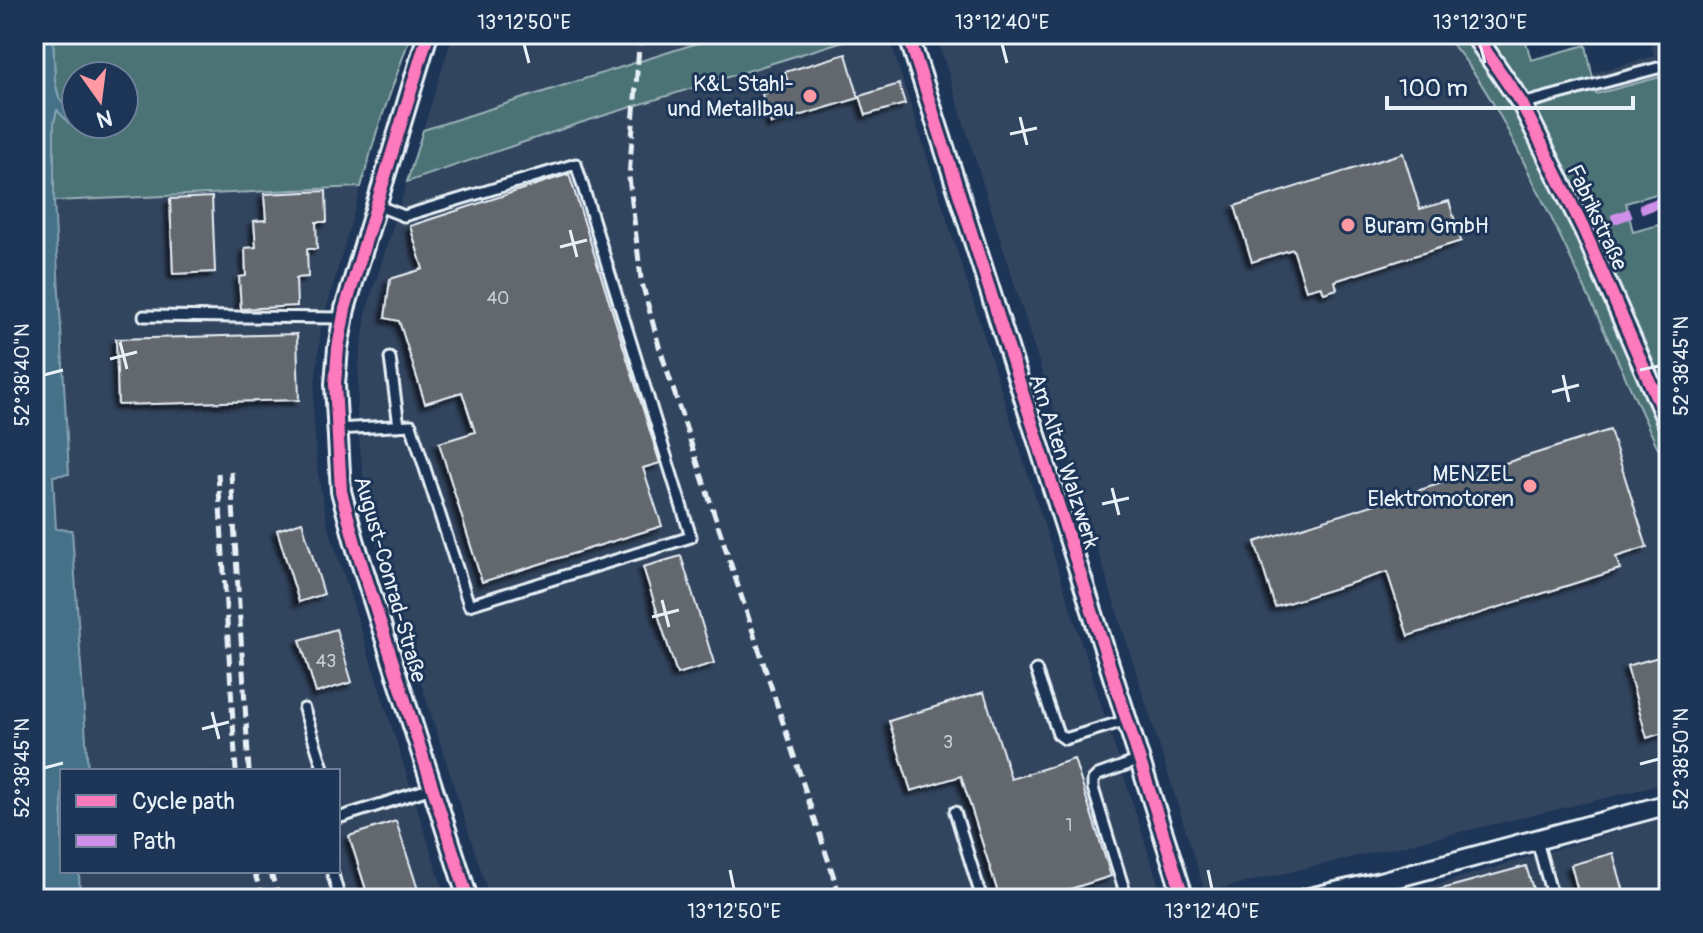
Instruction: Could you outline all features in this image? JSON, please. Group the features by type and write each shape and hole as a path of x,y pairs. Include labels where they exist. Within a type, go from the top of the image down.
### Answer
{"street":[{"name":"August-Conrad-Straße","path":"428,34 343,318 335,384 336,429 341,491 468,899"},
{"name":"Am Alten Walzwerk","path":"908,34 1184,899"},
{"name":"Fabrikstraße","path":"1474,34 1522,104 1584,230 1669,426"},
{"path":"1305,899 1383,891 1537,841 1669,804"}],"lane":[{"path":"1522,104 1669,65"},
{"path":"336,429 411,425 469,605 691,537 576,164 404,216 376,205"},
{"path":"144,316 343,318"},
{"path":"390,358 399,426"},
{"path":"1036,670 1058,734 1065,739 1127,720"},
{"path":"304,709 323,769"},
{"path":"1127,899 1093,780 1098,775 1140,760"},
{"path":"340,816 432,788"},
{"path":"955,812 982,899"},
{"path":"1537,841 1553,899"},
{"path":"333,873 340,899"}],"shaded area":[{"path":"34,34 53,34 55,82 60,99 60,113 57,110 54,122 54,201 69,474 53,476 56,529 72,530 88,769 60,769 60,873 79,873 80,899 34,899"},
{"path":"453,34 726,34 423,130"},
{"path":"866,34 888,34 1163,899 490,899 374,536 363,476 357,418 359,362 367,309 407,182 580,123"},
{"path":"936,34 1443,34 1498,110 1556,225 1669,472 1669,783 1205,892"},
{"path":"1649,34 1669,34 1669,74 1596,94 1594,73 1654,56"},
{"path":"361,187 321,328 313,406 317,468 327,522 446,899 80,899 79,873 340,873 340,769 88,769 72,530 56,530 53,475 69,473 54,201"},
{"path":"1669,816 1669,899 1394,899 1428,887"}],"green space":[{"path":"53,34 411,34 361,187 54,201 54,122 57,110 60,111 60,140 140,140 140,60 60,60 59,98 55,82"},
{"path":"726,34 866,34 580,123 407,182 423,130"},
{"path":"1443,34 1524,34 1531,60 1586,45 1596,94 1660,77 1669,110 1669,190 1626,203 1633,232 1669,222 1669,472 1568,252 1513,141 1482,84"}],"building":[{"name":"K&L Stahl- und Metallbau","path":"846,54 859,98 771,124 762,94 789,86 785,72"},
{"path":"899,84 905,104 866,115 860,96"},
{"name":"Buram GmbH","path":"1403,153 1420,209 1449,201 1461,241 1335,281 1337,289 1324,293 1321,286 1306,290 1293,249 1252,262 1235,206"},
{"path":"569,174 660,463 643,468 662,526 482,582 439,443 475,432 462,392 425,403 399,321 385,318 390,279 423,269 410,226"},
{"path":"326,191 327,222 316,222 317,249 307,249 308,277 296,278 297,306 241,309 239,277 246,276 245,248 256,247 254,221 266,220 264,194"},
{"path":"212,197 215,272 173,274 170,199"},
{"path":"297,334 299,400 118,405 116,339"},
{"name":"MENZEL Elektromotoren","path":"1610,430 1647,547 1616,557 1620,569 1408,636 1387,572 1275,607 1255,542"},
{"path":"302,522 324,594 299,602 277,530"},
{"path":"681,556 714,663 677,674 643,567"},
{"path":"336,629 352,682 316,693 300,640"},
{"path":"1669,654 1669,731 1647,738 1627,666"},
{"path":"984,692 1011,779 1074,759 1111,876 1039,899 1000,899 961,776 911,791 889,721"},
{"path":"396,821 421,899 369,899 349,836"},
{"path":"1613,853 1626,899 1580,899 1571,865"},
{"path":"1526,866 1536,899 1420,899 1420,895"}],"railway":[{"path":"640,34 629,177 641,279 659,346 841,899"},
{"path":"231,472 249,769"},
{"path":"218,473 236,769"},
{"path":"255,873 263,899"},
{"path":"271,873 280,899"}],"marked path":[{"path":"1584,230 1669,199"}],"cycle path":[{"path":"428,34 345,309 335,384 341,491 468,899"},
{"path":"908,34 1184,899"},
{"path":"1474,34 1522,104 1584,230 1669,426"}],"place":[{"name":"K&L Stahl- und Metallbau","path":"810,96"},
{"name":"Buram GmbH","path":"1348,225"},
{"name":"MENZEL Elektromotoren","path":"1530,486"}]}
